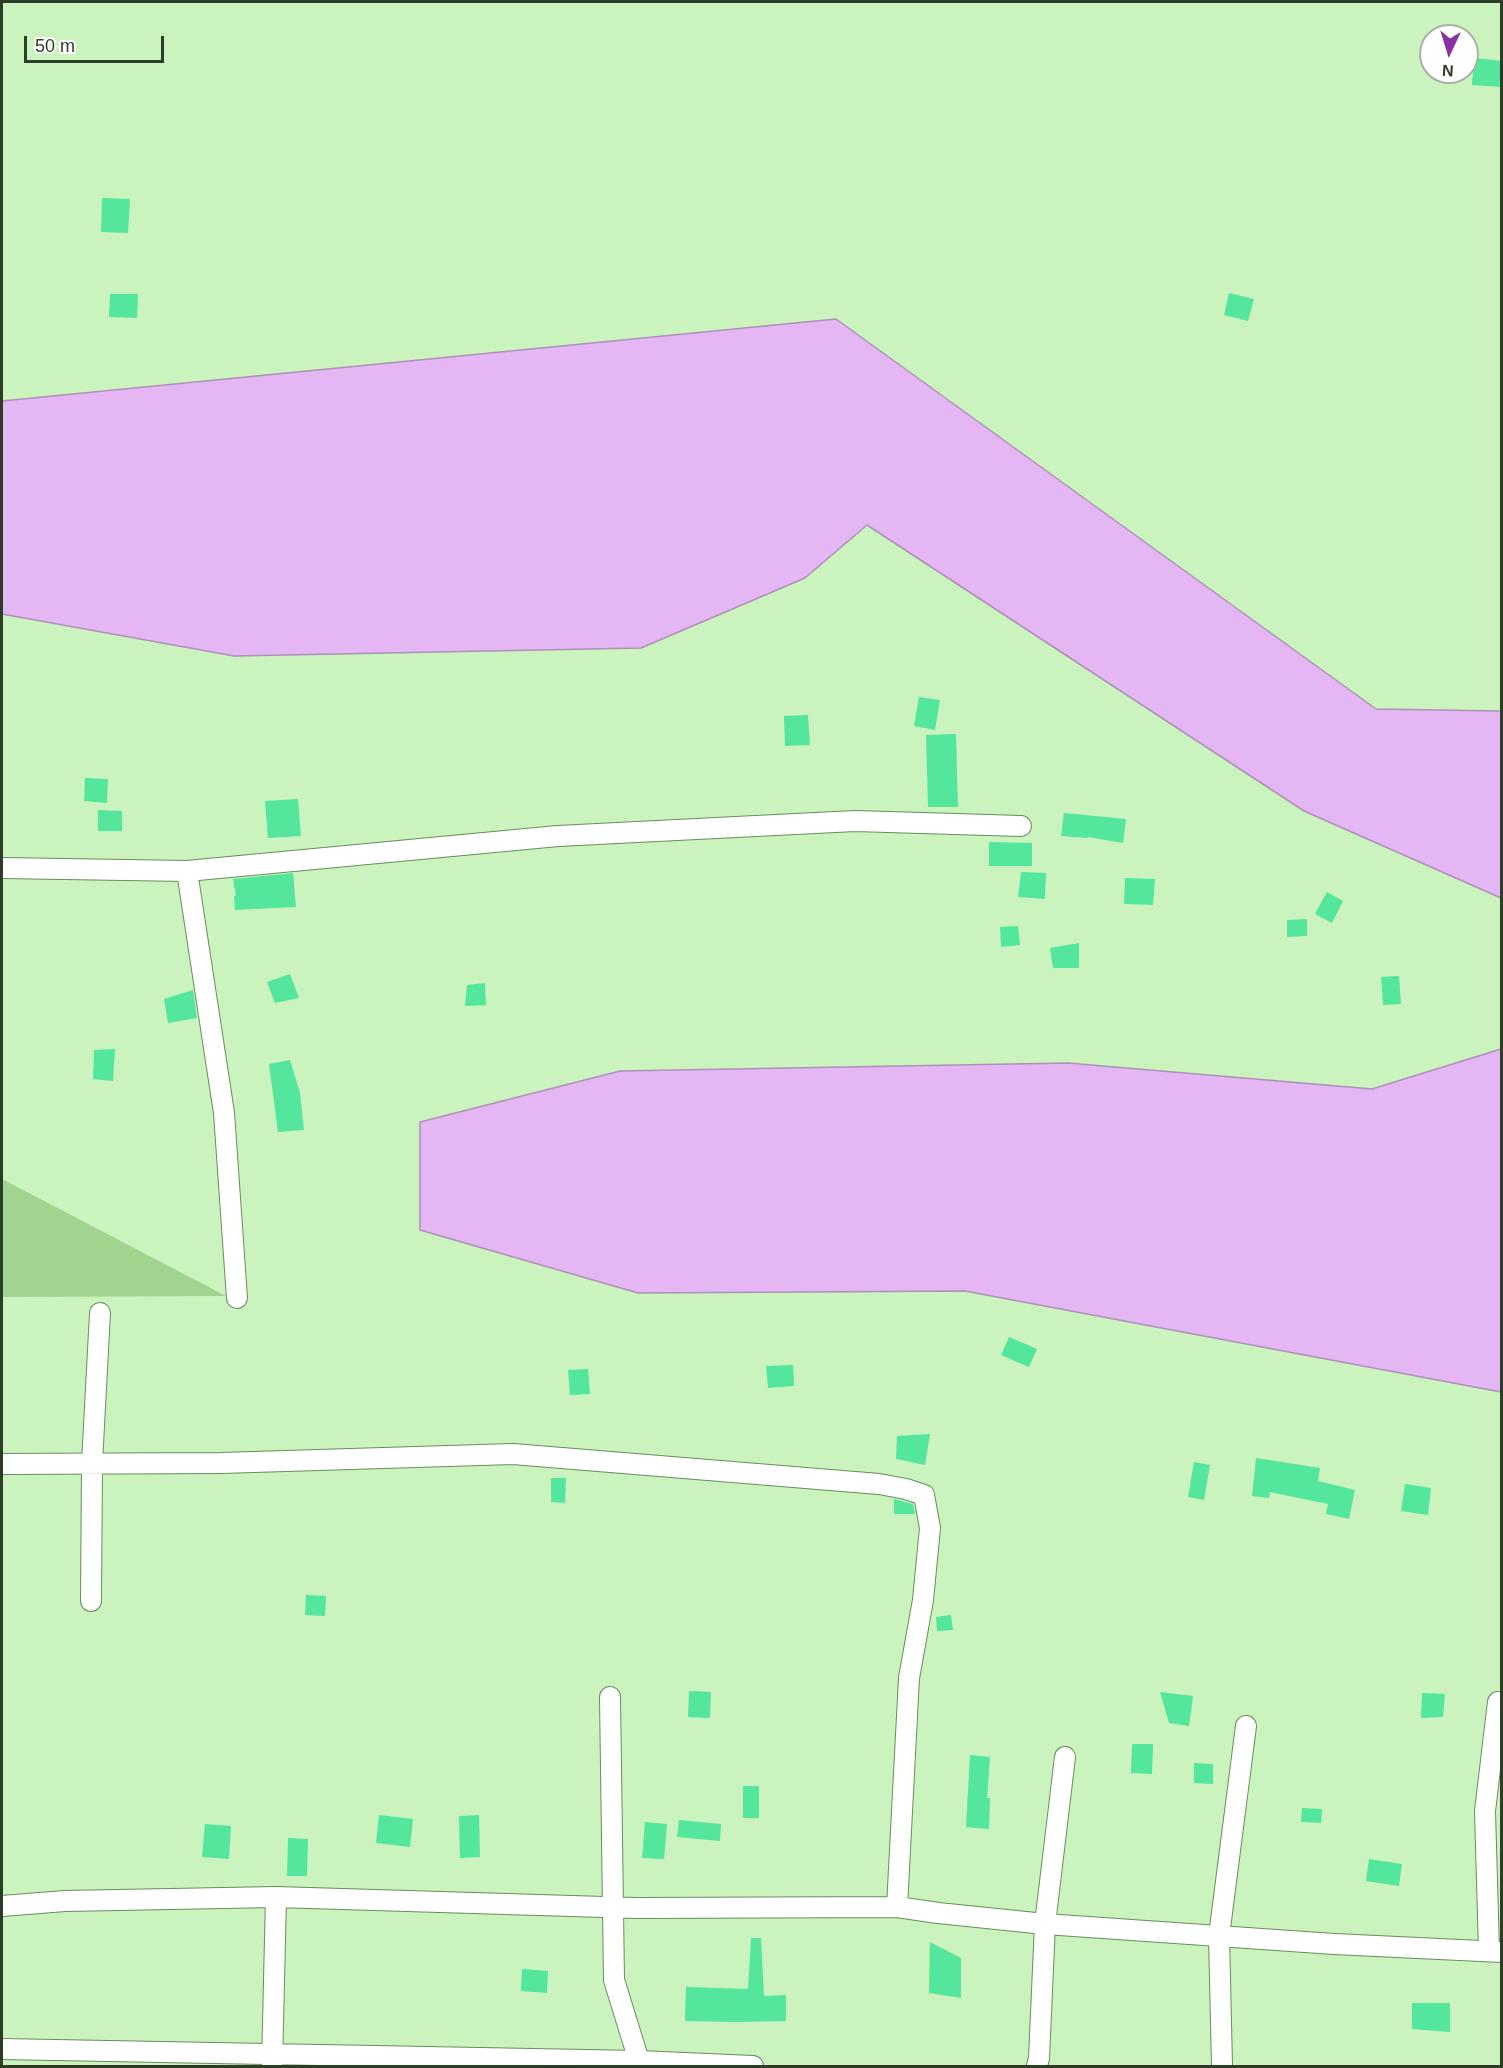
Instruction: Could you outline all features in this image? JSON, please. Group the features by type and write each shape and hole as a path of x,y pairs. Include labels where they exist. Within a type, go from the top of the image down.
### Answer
{"street":[{"path":"2,868 187,871 558,836 855,821 1021,826"},
{"path":"187,871 224,1113 237,1298"},
{"path":"91,1601 92,1464 100,1313"},
{"path":"2,1464 222,1463 513,1454 879,1484 924,1495 930,1528 923,1600 909,1678 897,1907"},
{"path":"610,1697 614,1980 639,2061"},
{"path":"2,1906 65,1901 276,1897 614,1907 897,1907 1045,1924 1334,1944 1495,1951 1485,1811 1498,1702"},
{"path":"1222,2067 1219,1936 1246,1726"},
{"path":"1037,2067 1045,1924 1065,1757"},
{"path":"272,2060 276,1897"},
{"path":"2,2049 272,2060 618,2064 639,2061 753,2067"}],"green space":[{"path":"2,1179 226,1296 2,1297"}],"shaded area":[{"path":"836,319 1376,709 1501,711 1501,898 1304,811 867,525 805,578 641,648 234,656 2,614 2,401"},
{"path":"1501,1049 1501,1392 965,1291 638,1293 420,1230 420,1122 620,1071 1068,1063 1372,1089"}],"building":[{"path":"1479,59 1502,61 1502,87 1472,85 1479,84"},
{"path":"102,198 130,199 128,233 101,232"},
{"path":"1229,293 1254,299 1248,321 1224,315"},
{"path":"110,294 138,294 137,318 109,317"},
{"path":"919,697 940,700 935,730 914,726"},
{"path":"808,715 810,745 785,746 784,716"},
{"path":"956,734 958,807 928,807 926,735"},
{"path":"85,778 108,779 107,803 84,801"},
{"path":"298,799 301,836 268,838 265,801"},
{"path":"98,810 122,811 122,831 98,831"},
{"path":"1064,813 1126,819 1123,843 1088,837 1061,836"},
{"path":"989,842 1032,843 1032,866 989,866"},
{"path":"1021,872 1046,873 1045,899 1018,897"},
{"path":"293,873 296,907 235,910 234,896 236,896 233,879"},
{"path":"1125,878 1155,879 1153,905 1124,904"},
{"path":"1327,892 1343,901 1332,923 1315,914"},
{"path":"1307,919 1307,936 1287,937 1287,920"},
{"path":"1018,926 1020,945 1001,947 1000,927"},
{"path":"1079,943 1079,968 1053,968 1050,948"},
{"path":"290,974 299,998 275,1003 267,982"},
{"path":"1399,976 1401,1004 1383,1005 1381,977"},
{"path":"485,983 486,1005 465,1006 467,985"},
{"path":"193,990 197,1018 168,1023 164,999"},
{"path":"115,1049 113,1081 93,1079 94,1050"},
{"path":"290,1060 300,1093 304,1130 278,1132 269,1064"},
{"path":"1009,1337 1037,1349 1029,1367 1001,1355"},
{"path":"793,1365 794,1386 768,1388 766,1366"},
{"path":"588,1369 590,1394 570,1395 568,1370"},
{"path":"930,1434 925,1465 896,1459 897,1436"},
{"path":"1256,1458 1320,1468 1318,1481 1355,1490 1349,1519 1326,1514 1328,1504 1270,1492 1269,1498 1252,1496"},
{"path":"1194,1462 1210,1465 1204,1500 1188,1497"},
{"path":"551,1478 566,1478 565,1503 551,1502"},
{"path":"1405,1484 1431,1488 1428,1515 1401,1511"},
{"path":"894,1499 913,1504 915,1514 894,1514"},
{"path":"306,1595 326,1596 325,1616 305,1615"},
{"path":"951,1615 953,1630 937,1631 936,1617"},
{"path":"689,1691 711,1692 710,1718 688,1717"},
{"path":"1160,1692 1193,1696 1189,1726 1169,1723"},
{"path":"1422,1693 1445,1694 1443,1717 1421,1718"},
{"path":"1132,1744 1153,1744 1152,1774 1131,1773"},
{"path":"970,1755 990,1757 987,1798 990,1798 989,1829 966,1827"},
{"path":"1194,1763 1213,1764 1213,1784 1194,1783"},
{"path":"743,1786 759,1786 759,1818 743,1818"},
{"path":"1302,1808 1322,1809 1321,1823 1301,1822"},
{"path":"379,1815 413,1819 410,1847 376,1843"},
{"path":"479,1815 480,1857 460,1858 459,1816"},
{"path":"679,1820 721,1824 720,1841 677,1837"},
{"path":"645,1822 667,1824 664,1859 642,1858"},
{"path":"205,1824 231,1826 229,1859 202,1857"},
{"path":"288,1838 308,1839 307,1876 287,1876"},
{"path":"1369,1859 1402,1864 1399,1886 1366,1881"},
{"path":"751,1938 761,1938 764,1996 786,1995 786,2021 685,2021 686,1987 748,1989"},
{"path":"930,1942 961,1958 961,1998 929,1993"},
{"path":"522,1969 548,1971 547,1993 521,1991"},
{"path":"1412,2003 1450,2003 1450,2032 1412,2029"}]}
